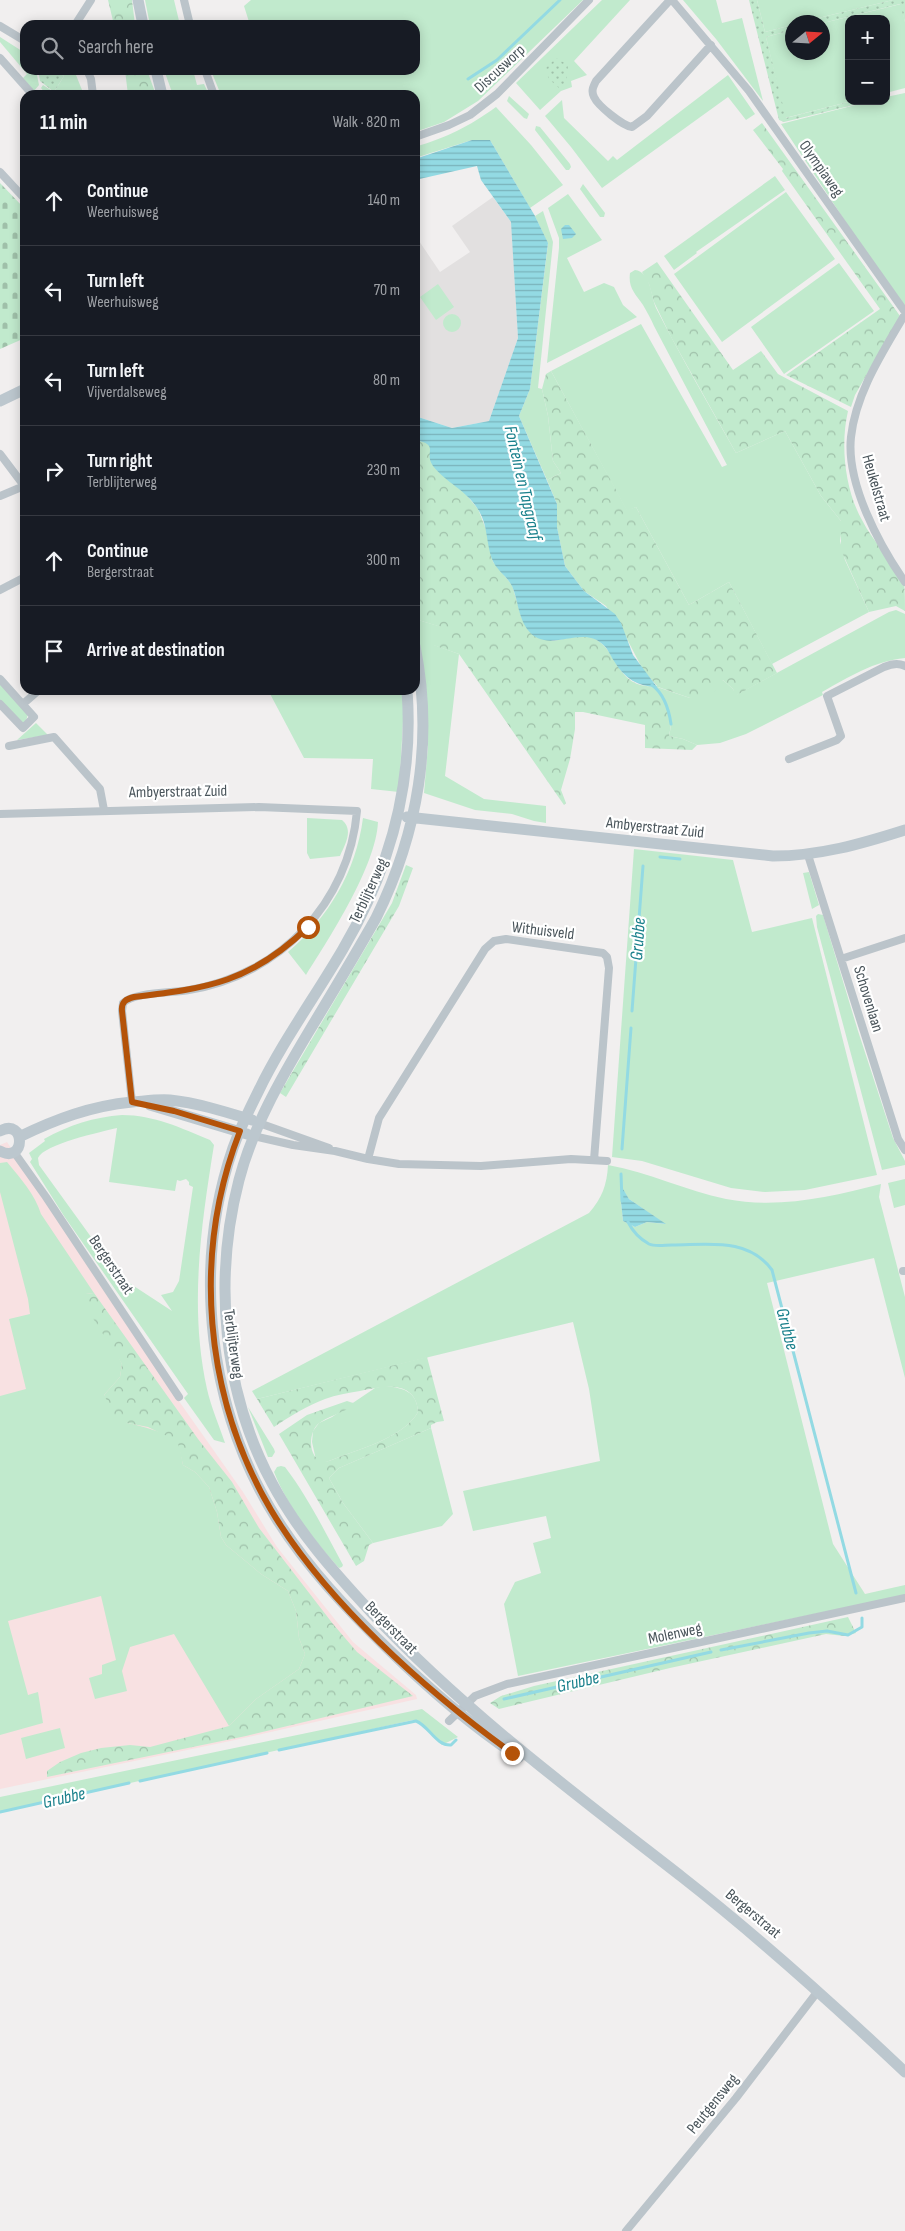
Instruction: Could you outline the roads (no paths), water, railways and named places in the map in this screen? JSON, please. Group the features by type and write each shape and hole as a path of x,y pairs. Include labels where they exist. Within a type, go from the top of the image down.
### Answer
{"main road":[{"path":"138,0 142,20"},
{"path":"157,75 161,90"},
{"path":"158,75 166,90"},
{"path":"0,401 20,391"},
{"name":"Terblijterweg","path":"252,1437 236,1388 226,1324 225,1280 231,1215 241,1170 259,1122 281,1080 376,918 398,870 413,817 421,764 420,684"},
{"name":"Terblijterweg","path":"239,1442 224,1395 212,1326 213,1244 218,1208 231,1156 246,1118 279,1054 363,912 388,854 398,816 408,759 407,695"},
{"name":"Ambyerstraat Zuid","path":"398,816 772,856 808,855 849,848 905,830"},
{"path":"19,1136 74,1113 106,1105 132,1102 177,1101 259,1122"},
{"path":"132,1102 174,1111 254,1136"},
{"path":"0,1131 11,1129 19,1136 20,1145 14,1152 5,1154 0,1151"},
{"name":"Bergerstraat","path":"252,1437 278,1494 316,1550 461,1708"},
{"name":"Bergerstraat","path":"239,1442 271,1510 314,1571 380,1641 501,1740 726,1912 818,1991 905,2072"}],"street":[{"path":"78,20 91,0"},
{"path":"184,0 189,20"},
{"name":"Discusworp","path":"420,135 470,115 497,94 589,0"},
{"name":"Olympiaweg","path":"711,45 647,116 632,126 626,126 620,122 595,99 592,90 596,82 671,0 711,45 749,91 905,313"},
{"path":"0,26 20,38"},
{"path":"0,58 29,90"},
{"path":"89,75 92,90"},
{"path":"206,75 212,90"},
{"path":"0,172 20,193"},
{"name":"Heukelstraat","path":"905,313 870,377 853,425 851,454 854,472 876,538 905,582"},
{"path":"0,454 20,480"},
{"path":"0,496 20,489"},
{"path":"0,590 20,580"},
{"path":"789,759 837,740 841,736 827,696 884,667 892,664 905,666"},
{"path":"0,679 34,717 23,728 0,704"},
{"path":"23,704 33,695"},
{"path":"9,746 54,737 100,789 104,810"},
{"name":"Ambyerstraat Zuid","path":"0,814 259,807 357,811 350,852 333,892 317,916 290,944 268,961 227,981 192,990 134,997 123,1003 122,1011 132,1102"},
{"name":"Schovenlaan","path":"808,855 898,1139 905,1150"},
{"path":"841,959 905,938"},
{"name":"Withuisveld","path":"368,1160 379,1118 419,1052 485,949 494,941 506,939 603,953 607,957 609,968 594,1160"},
{"path":"259,1122 316,1142 335,1151"},
{"path":"254,1136 293,1145 335,1151 368,1160 398,1164 462,1167 571,1159 608,1161"},
{"name":"Bergerstraat","path":"14,1152 46,1196 179,1397"},
{"name":"Molenweg","path":"449,1721 476,1695 507,1684 905,1598"},
{"name":"Peutgensweg","path":"626,2231 736,2098 818,1991"}],"water":[{"path":"472,140 490,140 535,216 548,243 530,389 519,416 557,504 557,527 565,566 584,591 615,614 621,623 633,655 657,687 638,683 627,677 605,647 592,638 544,640 535,637 527,629 512,586 492,559 484,523 479,511 469,497 438,472 430,461 429,447 420,441 420,418 452,428 489,421 518,338 511,222 481,180 477,166 420,179 420,157"},
{"path":"565,225 569,225 576,234 572,238 563,239 561,229"},
{"path":"623,1189 629,1199 666,1224 647,1222 635,1227 623,1221 621,1202"}],"waterway":[{"name":"Fontein en Tapgraaf","path":"468,79 497,60 560,0"},
{"name":"Fontein en Tapgraaf","path":"652,685 660,693 665,703 671,724"},
{"name":"Grubbe","path":"660,857 680,859"},
{"name":"Grubbe","path":"632,1011 643,866"},
{"name":"Grubbe","path":"622,1149 631,1028"},
{"name":"Grubbe","path":"621,1174 622,1201"},
{"name":"Grubbe","path":"628,1222 639,1237 651,1245 726,1245 751,1252 762,1259 772,1270 856,1593"},
{"name":"Grubbe","path":"721,1650 809,1633 827,1631 848,1635 862,1627 862,1618"},
{"name":"Grubbe","path":"504,1699 711,1652"},
{"name":"Grubbe","path":"279,1750 416,1721 441,1742 451,1745 456,1740"},
{"name":"Grubbe","path":"140,1781 267,1753"},
{"name":"Grubbe","path":"0,1812 129,1783"}]}
